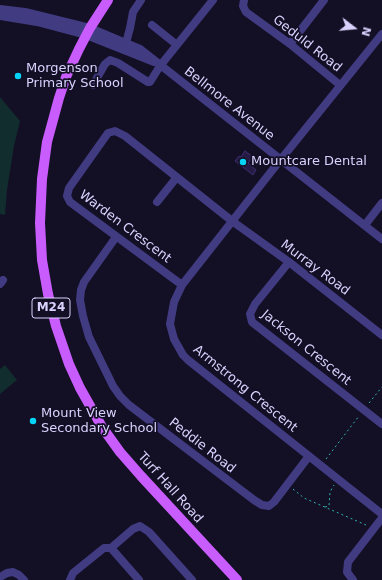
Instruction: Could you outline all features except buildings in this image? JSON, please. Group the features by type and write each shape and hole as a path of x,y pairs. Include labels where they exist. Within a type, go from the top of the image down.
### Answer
{"main road":[{"name":"Turf Hall Road","path":"108,0 88,32 72,63 59,98 47,142 42,179 40,223 42,260 48,294 56,326 69,364 95,415 113,442 141,476 237,580"}],"street":[{"path":"126,43 133,12 141,0"},
{"path":"93,85 105,64 110,60 118,63 150,82 158,64 177,45 213,0"},
{"path":"290,44 324,0"},
{"name":"Geduld Road","path":"243,3 246,12 290,44 340,85"},
{"path":"0,9 26,12 88,32"},
{"path":"0,16 88,32"},
{"path":"152,25 177,45"},
{"name":"Bellmore Avenue","path":"88,32 126,43 146,53 158,64 382,239"},
{"name":"Bellmore Avenue","path":"88,32 158,64"},
{"name":"Armstrong Crescent","path":"382,34 182,284 174,302 170,324 174,339 182,355 382,514"},
{"name":"Warden Crescent","path":"182,284 70,202 67,196 69,188 108,133 116,131 125,136 232,221"},
{"path":"156,202 177,177"},
{"path":"365,225 382,203"},
{"name":"Murray Road","path":"232,221 289,262 382,334"},
{"name":"Peddie Road","path":"116,237 80,290 83,316 89,337 116,392 129,405 258,503 266,506 271,504 309,456"},
{"name":"Jackson Crescent","path":"289,262 255,304 250,314 252,322 382,424"},
{"path":"353,580 347,572 347,565 382,518"},
{"path":"70,580 73,573 104,548 111,548 134,529 140,526 149,532 192,580"},
{"path":"111,548 139,580"},
{"path":"0,577 7,573 14,572 24,580"}],"path":[{"path":"366,407 382,387"},
{"path":"325,464 326,459 362,412"},
{"path":"324,508 329,506 330,492 338,479"},
{"path":"287,485 304,498 368,526 372,530"}],"green space":[{"path":"0,97 20,121 14,146 7,190 5,215 0,214"},
{"path":"5,365 17,380 0,394 0,369"}],"place":[{"name":"Morgenson Primary School","path":"18,76"},
{"name":"Mountcare Dental","path":"243,162"},
{"name":"Mount View Secondary School","path":"33,421"}]}
